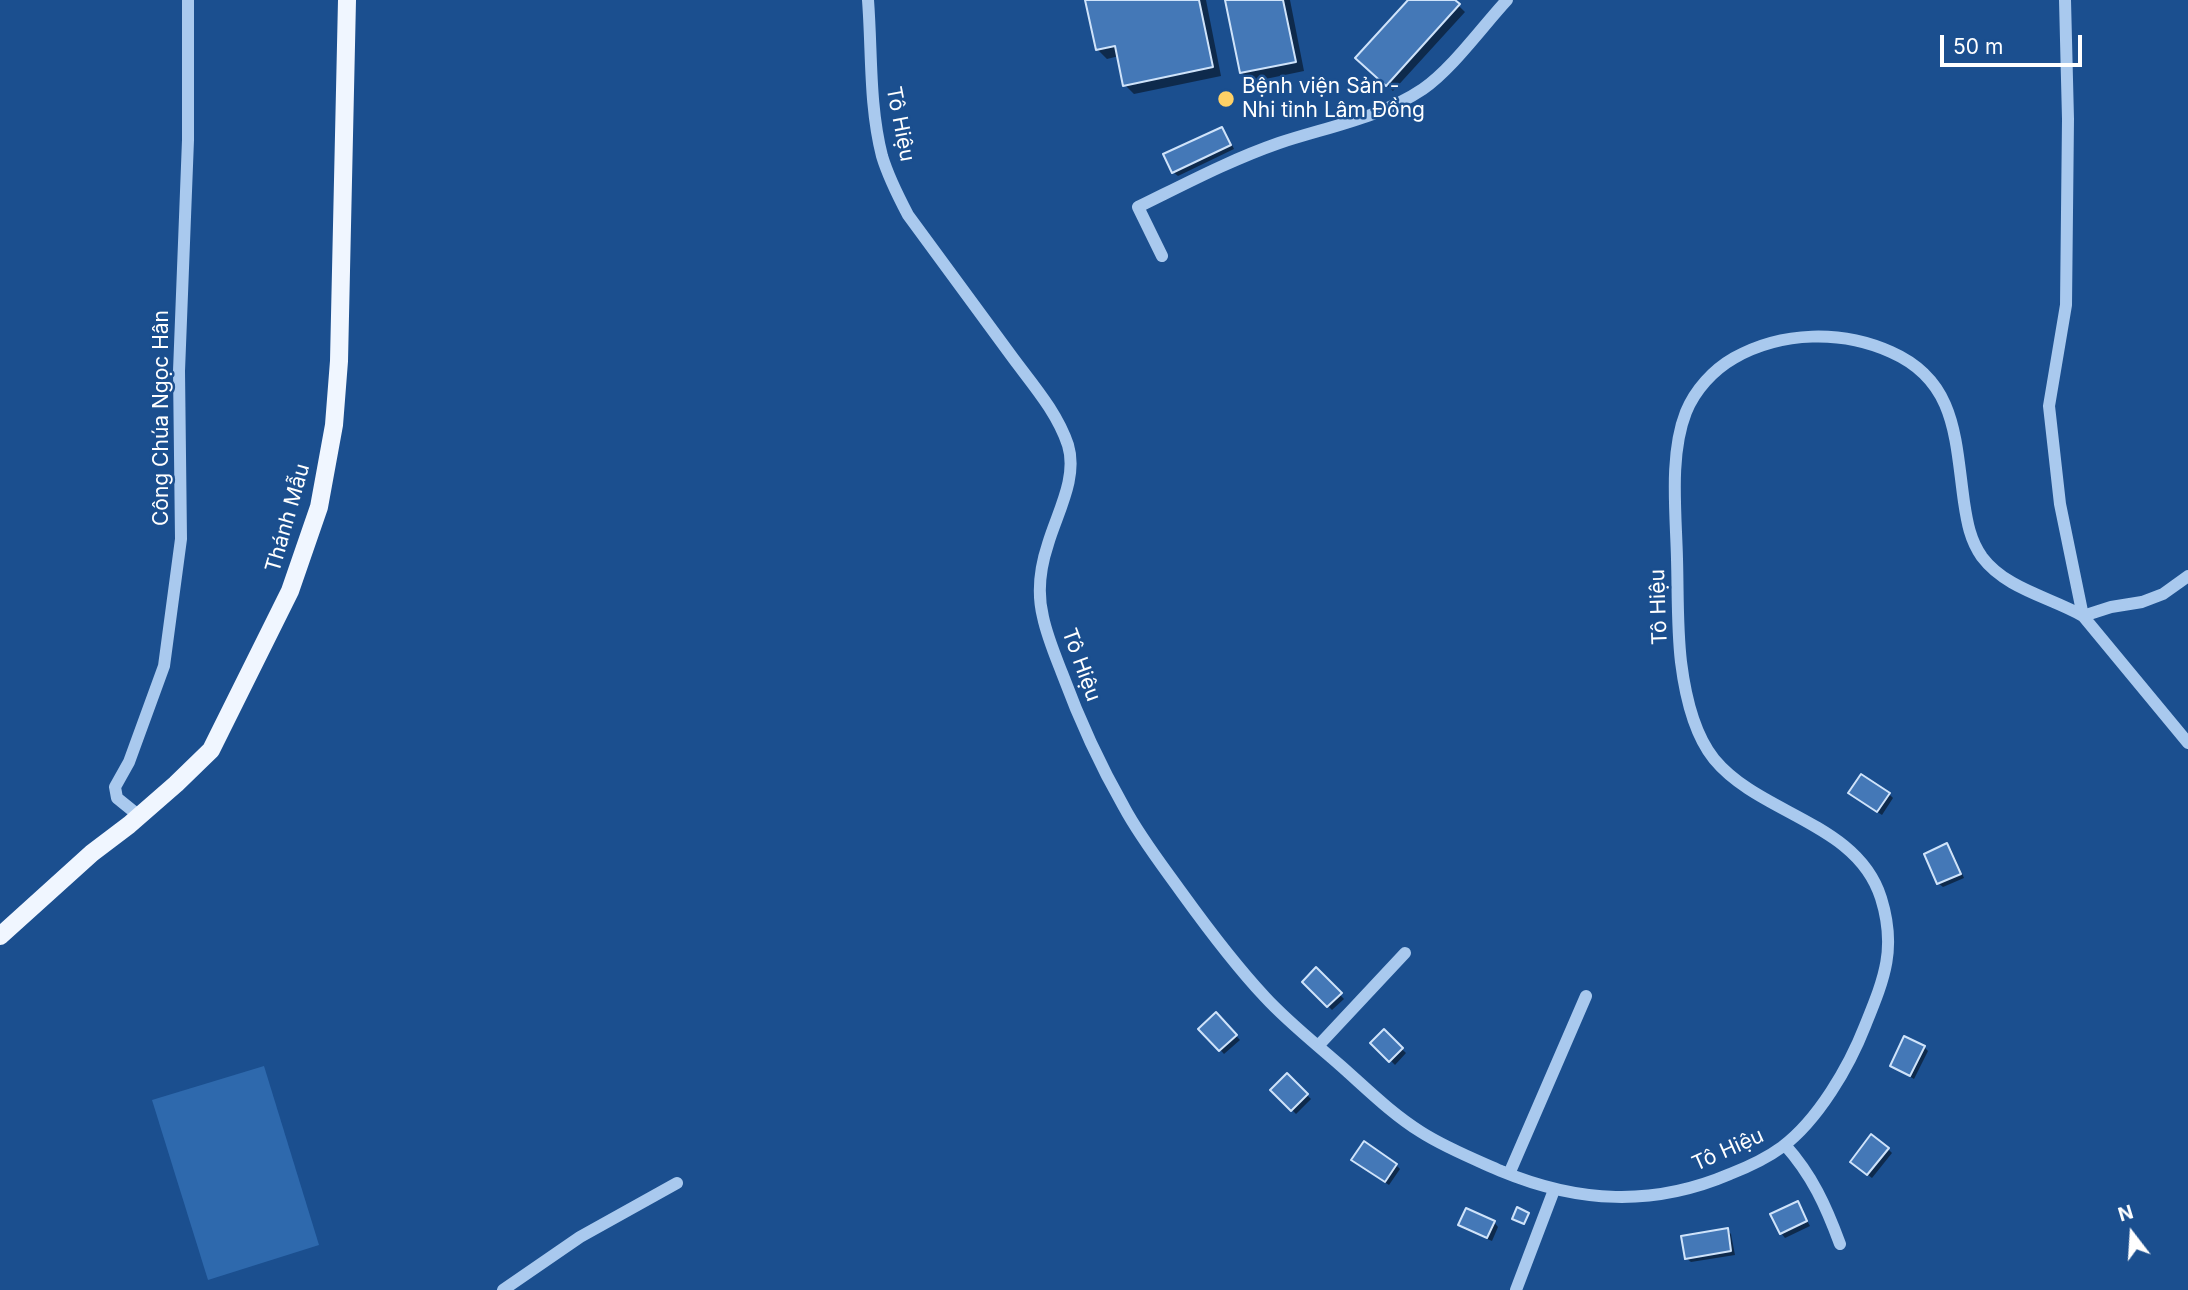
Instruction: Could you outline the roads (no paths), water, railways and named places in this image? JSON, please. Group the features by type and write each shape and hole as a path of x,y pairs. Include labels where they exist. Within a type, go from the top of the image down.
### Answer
{"main road":[{"name":"Thánh Mẫu","path":"0,936 92,853 176,784 211,750 290,591 319,507 332,437 339,361 347,0"}],"street":[{"name":"Công Chúa Ngọc Hân","path":"138,815 117,798 115,787 129,762 164,666 181,540 179,371 188,140 188,0"},
{"name":"Tô Hiệu","path":"868,0 877,129 893,186 908,215 1044,398 1068,445 1072,465 1068,485 1046,548 1040,585 1043,616 1074,706 1126,812 1174,883 1236,965 1272,1004 1400,1117 1425,1135 1509,1174 1554,1190 1617,1198 1675,1192 1714,1181 1749,1167 1785,1145 1810,1121 1857,1046 1885,975 1888,928 1883,902 1864,865 1820,830 1747,788 1710,754 1696,725 1681,667 1676,504 1678,437 1691,401 1713,373 1752,349 1820,336 1848,338 1883,349 1918,367 1935,383 1944,401 1959,460 1968,528 1975,546 1993,570 2019,586 2083,616"},
{"path":"1162,256 1139,208 1227,163 1399,103 1425,88 1507,0"},
{"path":"2065,0 2068,119 2066,305 2049,406 2060,504 2083,616 2188,743"},
{"path":"2083,616 2163,594 2188,576"},
{"path":"1318,1046 1405,954"},
{"path":"1509,1174 1586,996"},
{"path":"1785,1145 1809,1175 1840,1244"},
{"path":"503,1290 580,1237 677,1183"},
{"path":"1516,1290 1554,1190"}],"place":[{"name":"Bệnh viện Sản - Nhi tỉnh Lâm Đồng","path":"1226,99"}]}
